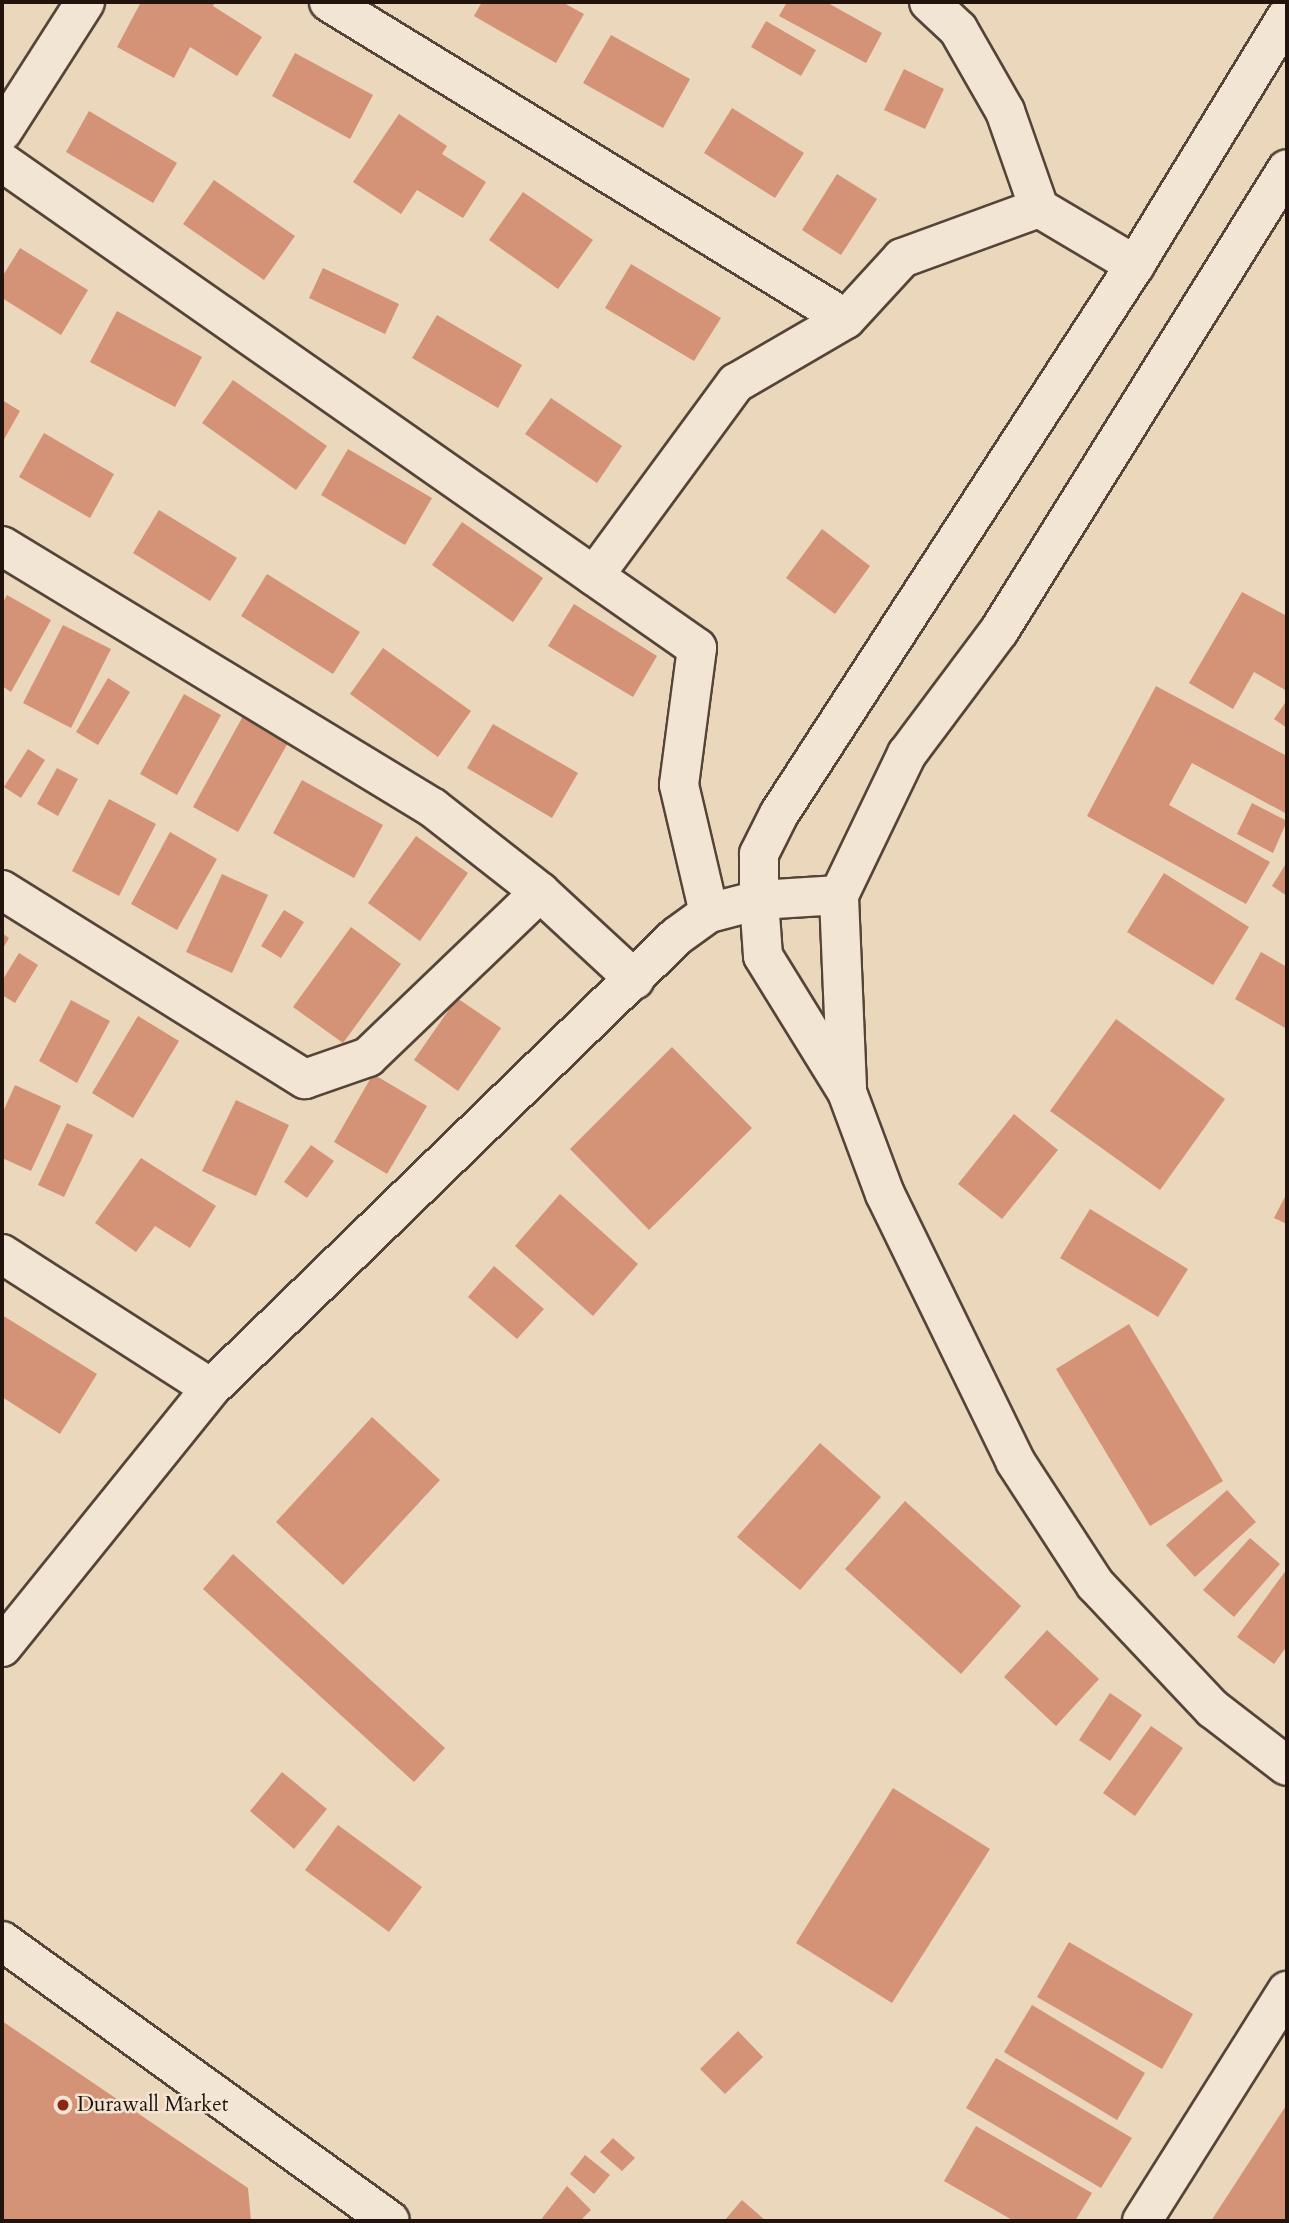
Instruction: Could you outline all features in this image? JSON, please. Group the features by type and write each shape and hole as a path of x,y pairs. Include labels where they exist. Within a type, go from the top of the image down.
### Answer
{"street":[{"path":"2,132 85,2"},
{"path":"329,2 846,319"},
{"path":"929,2 958,29 1005,111 1038,208 1135,265"},
{"path":"1287,16 1135,265 779,814 759,854 763,956 847,1092 896,1218 1015,1461 1096,1584 1213,1709 1287,1766"},
{"path":"2,162 697,648 679,785 709,913"},
{"path":"847,1092 839,895 907,754 999,631 1287,169"},
{"path":"594,576 736,383 846,319 902,258 1038,208"},
{"path":"2,546 433,807 540,892 635,980"},
{"path":"2,890 305,1079 368,1057 540,892"},
{"path":"2,1647 211,1388 635,980 709,913 759,900 839,895"},
{"path":"2,1254 211,1388"},
{"path":"2,1941 353,2210 390,2221"},
{"path":"1142,2221 1287,1991"}],"building":[{"path":"141,2 215,2 213,6 262,37 237,76 190,47 174,78 117,47"},
{"path":"482,2 562,2 584,14 556,63 474,16"},
{"path":"787,2 826,2 882,33 866,63 779,16"},
{"path":"766,21 816,50 801,76 751,47"},
{"path":"611,35 690,79 663,128 583,83"},
{"path":"295,53 373,95 350,139 272,96"},
{"path":"904,69 944,89 925,129 884,110"},
{"path":"732,108 804,153 775,198 704,153"},
{"path":"89,111 177,163 153,203 66,152"},
{"path":"399,114 447,146 442,154 486,182 463,218 417,190 401,214 353,182"},
{"path":"837,174 877,199 841,255 802,230"},
{"path":"214,180 295,236 264,280 183,224"},
{"path":"523,192 593,240 558,289 489,240"},
{"path":"20,248 88,290 61,335 2,298 2,277"},
{"path":"631,264 721,318 694,361 605,308"},
{"path":"323,268 399,304 385,334 309,298"},
{"path":"117,311 202,357 175,407 90,362"},
{"path":"437,315 522,365 498,408 412,358"},
{"path":"233,380 327,446 296,490 202,423"},
{"path":"551,398 622,446 597,483 525,434"},
{"path":"2,400 20,411 2,443"},
{"path":"44,433 114,474 90,518 19,477"},
{"path":"348,449 432,498 405,545 321,495"},
{"path":"159,510 237,558 210,601 133,553"},
{"path":"462,522 543,578 513,622 432,565"},
{"path":"822,529 870,566 835,614 786,578"},
{"path":"267,574 360,632 333,674 241,616"},
{"path":"1242,592 1287,616 1287,691 1254,672 1233,709 1189,683"},
{"path":"7,595 51,620 11,692 2,686 2,604"},
{"path":"574,604 657,656 633,697 548,646"},
{"path":"63,625 111,649 71,728 23,703"},
{"path":"383,648 471,711 438,757 350,694"},
{"path":"108,678 130,692 98,745 76,732"},
{"path":"1156,686 1287,756 1287,814 1192,763 1169,805 1270,862 1246,904 1087,816"},
{"path":"184,694 221,715 177,795 140,774"},
{"path":"1287,700 1287,728 1274,719"},
{"path":"243,716 289,741 238,832 193,807"},
{"path":"493,724 578,773 552,818 467,768"},
{"path":"28,749 45,760 21,798 4,787"},
{"path":"57,768 78,779 58,816 37,804"},
{"path":"302,780 383,825 354,878 273,833"},
{"path":"109,799 156,824 119,896 72,871"},
{"path":"1252,803 1287,821 1273,853 1237,834"},
{"path":"170,832 217,859 177,930 131,904"},
{"path":"416,836 468,873 420,941 368,903"},
{"path":"1287,862 1287,896 1272,886"},
{"path":"1164,873 1249,927 1213,985 1127,932"},
{"path":"222,874 268,895 232,973 186,952"},
{"path":"284,910 304,922 281,958 261,946"},
{"path":"351,927 401,964 343,1043 293,1007"},
{"path":"2,933 9,938 2,950"},
{"path":"1261,952 1287,967 1287,1029 1235,999"},
{"path":"19,953 38,965 15,1003 2,995 2,981"},
{"path":"457,998 501,1028 458,1091 414,1060"},
{"path":"71,1000 110,1021 77,1083 39,1061"},
{"path":"138,1016 179,1041 133,1118 92,1093"},
{"path":"1116,1019 1225,1099 1160,1190 1050,1111"},
{"path":"672,1047 752,1128 649,1230 570,1149"},
{"path":"373,1074 427,1106 387,1174 334,1142"},
{"path":"15,1085 61,1106 31,1171 2,1158 2,1114"},
{"path":"236,1100 289,1125 256,1196 202,1171"},
{"path":"1014,1114 1058,1150 1002,1219 958,1184"},
{"path":"67,1123 93,1135 64,1197 38,1185"},
{"path":"311,1145 334,1161 307,1198 284,1182"},
{"path":"141,1158 216,1206 190,1248 155,1226 136,1252 95,1223"},
{"path":"1287,1193 1287,1224 1274,1218"},
{"path":"560,1194 638,1264 593,1316 515,1246"},
{"path":"1090,1209 1188,1269 1158,1317 1060,1258"},
{"path":"494,1266 544,1309 517,1339 468,1297"},
{"path":"2,1315 97,1374 60,1434 2,1397"},
{"path":"1129,1324 1223,1481 1150,1526 1056,1369"},
{"path":"372,1417 440,1480 343,1585 276,1522"},
{"path":"820,1443 881,1497 800,1590 737,1537"},
{"path":"1227,1490 1256,1522 1195,1577 1166,1545"},
{"path":"905,1501 1021,1606 961,1674 845,1569"},
{"path":"1250,1538 1280,1564 1234,1617 1203,1590"},
{"path":"233,1554 445,1748 414,1782 203,1589"},
{"path":"1287,1569 1287,1646 1274,1664 1237,1637"},
{"path":"1047,1630 1099,1679 1056,1726 1004,1677"},
{"path":"1110,1693 1142,1715 1110,1761 1079,1740"},
{"path":"1151,1726 1183,1748 1135,1816 1103,1793"},
{"path":"282,1772 327,1809 294,1849 250,1811"},
{"path":"893,1788 990,1849 892,2003 796,1943"},
{"path":"338,1825 422,1887 389,1932 305,1870"},
{"path":"1069,1942 1193,2014 1162,2069 1037,1997"},
{"path":"1032,2005 1145,2073 1117,2120 1004,2052"},
{"name":"Durawall Market","path":"2,2021 248,2188 251,2221 2,2221"},
{"path":"738,2031 763,2057 725,2094 700,2069"},
{"path":"996,2058 1132,2138 1101,2188 966,2108"},
{"path":"1287,2104 1287,2221 1211,2221"},
{"path":"976,2126 1092,2193 1075,2221 1014,2221 944,2181"},
{"path":"613,2138 635,2158 622,2171 600,2152"},
{"path":"585,2155 610,2175 594,2194 570,2174"},
{"path":"567,2186 591,2210 580,2221 540,2221"},
{"path":"742,2200 766,2221 724,2221"}],"place":[{"name":"Durawall Market","path":"63,2105"}]}
